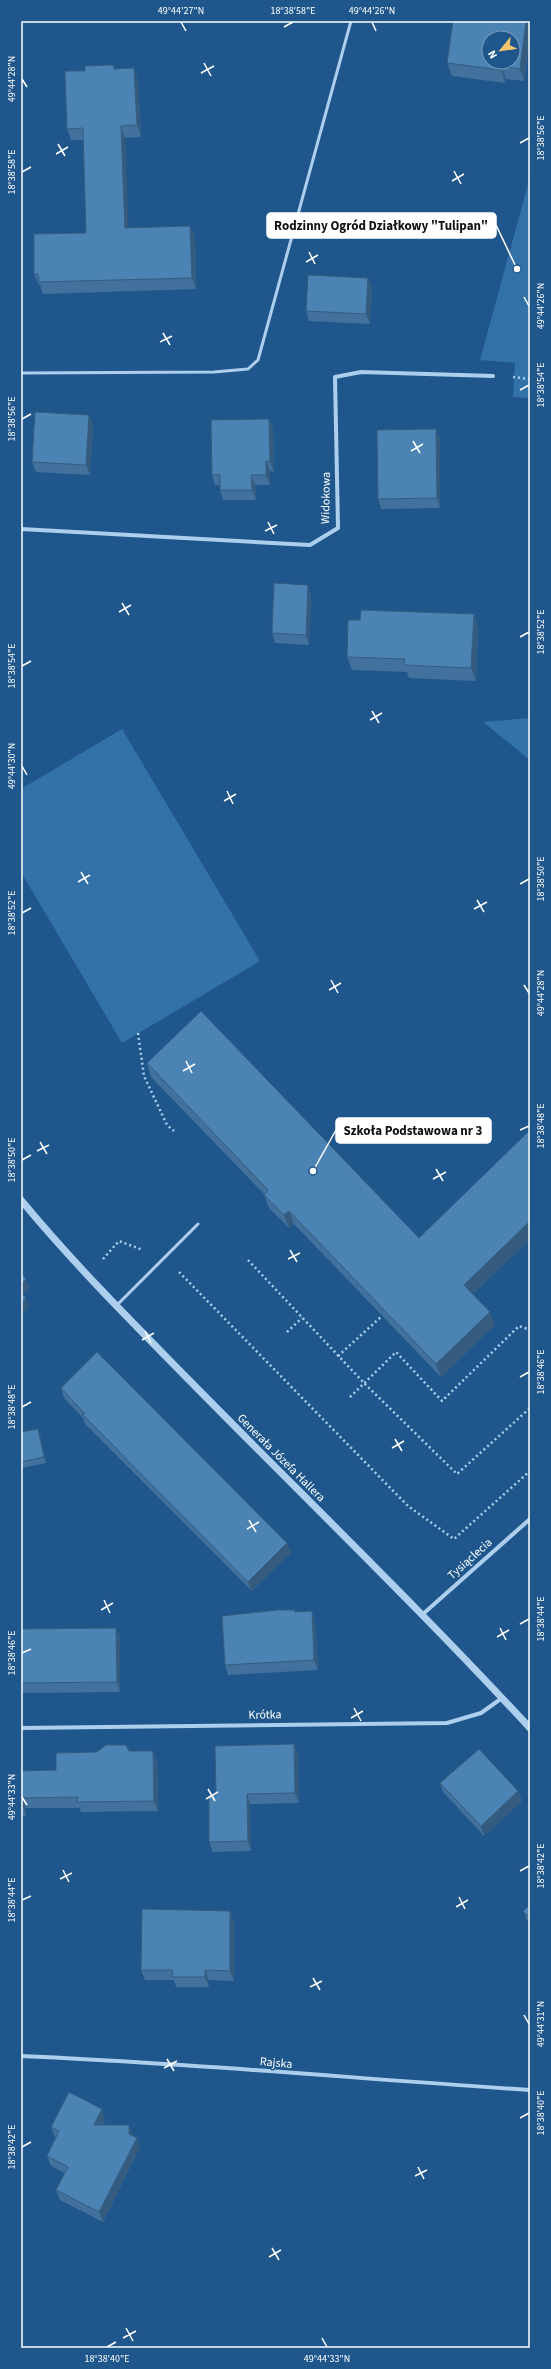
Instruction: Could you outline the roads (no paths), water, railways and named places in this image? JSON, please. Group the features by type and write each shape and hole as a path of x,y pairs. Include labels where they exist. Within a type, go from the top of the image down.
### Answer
{"street":[{"name":"Widokowa","path":"21,530 310,545 338,528 335,377 361,372 493,376"},
{"name":"Generała Józefa Hallera","path":"21,1200 51,1236 88,1275 286,1480 423,1614 530,1728"},
{"name":"Tysiąclecia","path":"423,1614 530,1519"},
{"name":"Krótka","path":"21,1728 447,1723 481,1713 502,1698"},
{"name":"Rajska","path":"21,2056 142,2061 330,2077 530,2090"}],"lane":[{"path":"21,373 214,372 248,369 258,360 351,21"},
{"path":"117,1305 198,1224"}],"place":[{"name":"Rodzinny Ogród Działkowy \"Tulipan\"","path":"517,269"},
{"name":"Szkoła Podstawowa nr 3","path":"313,1171"}]}
